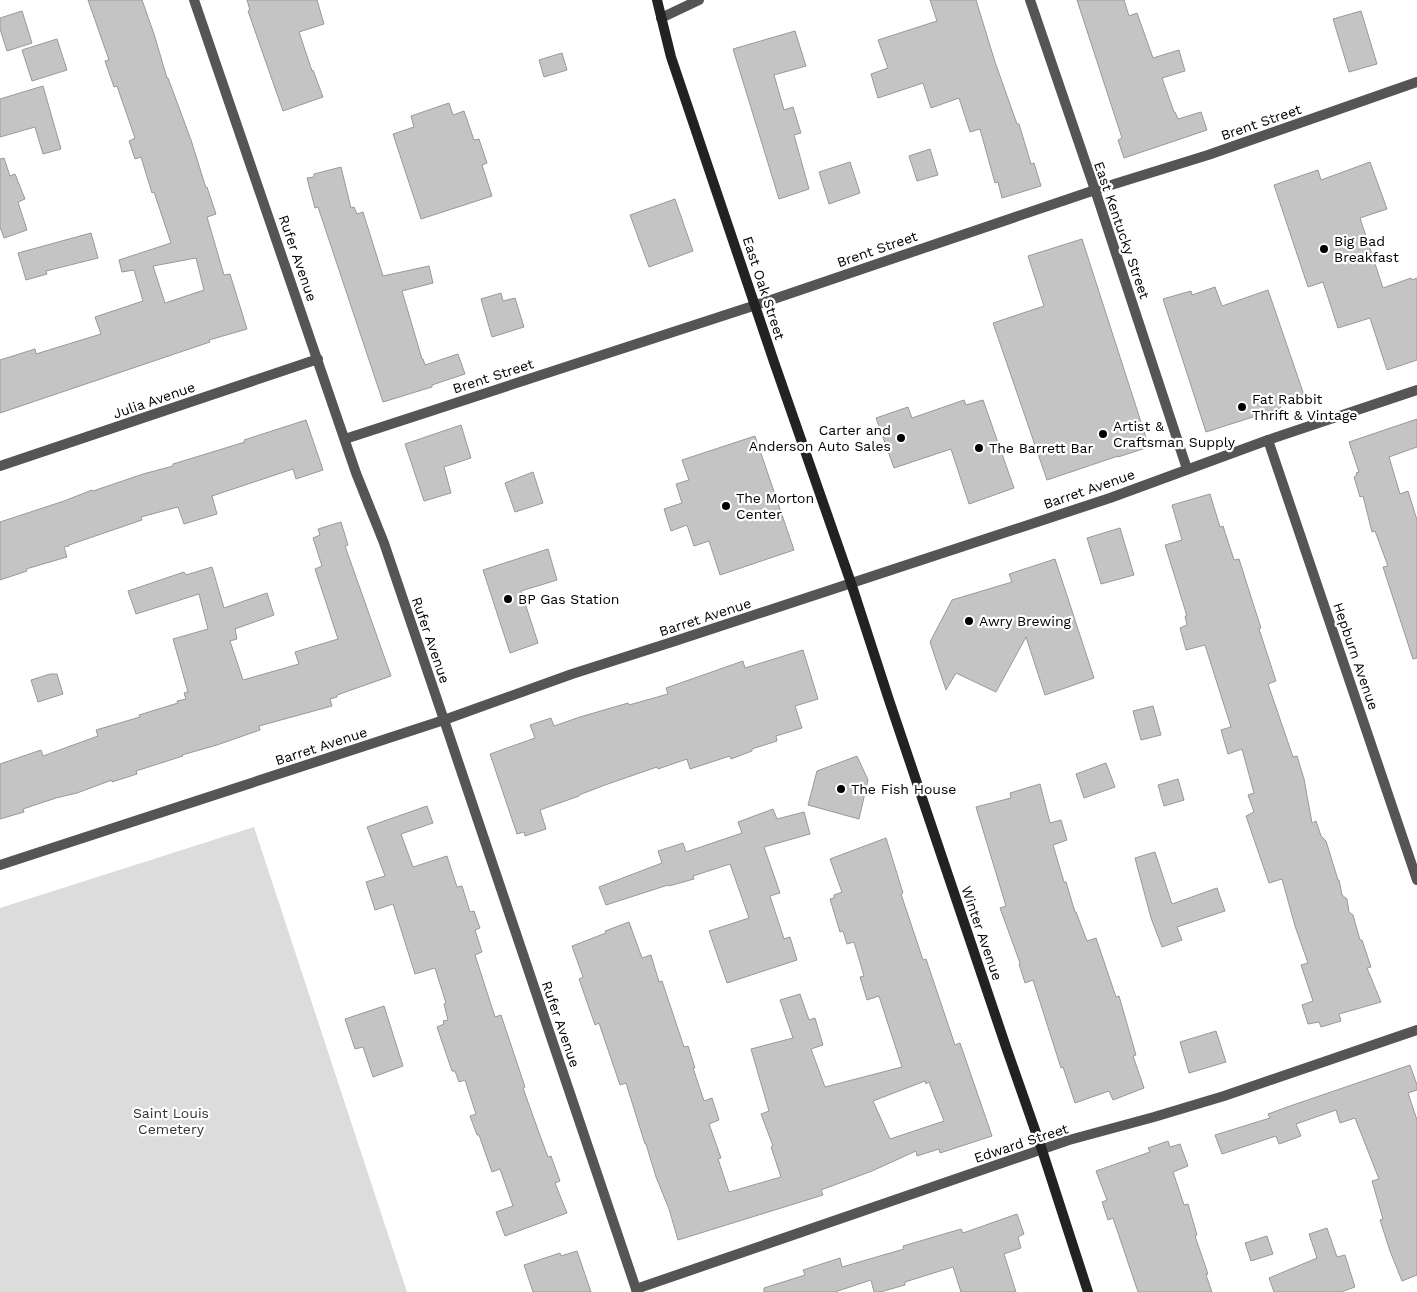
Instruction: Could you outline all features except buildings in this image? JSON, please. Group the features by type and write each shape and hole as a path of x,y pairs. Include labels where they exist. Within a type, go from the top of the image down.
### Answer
{"main road":[{"name":"East Oak Street","path":"658,0 671,57 851,583"},
{"name":"Winter Avenue","path":"851,583 1088,1292"}],"street":[{"name":"Rufer Avenue","path":"194,0 356,473 384,543 636,1291"},
{"path":"661,18 699,0"},
{"name":"East Kentucky Street","path":"1030,0 1187,469"},
{"name":"Brent Street","path":"345,439 756,305 1095,190 1208,155 1417,82"},
{"name":"Julia Avenue","path":"0,466 318,359"},
{"name":"Barret Avenue","path":"0,865 444,720 572,674 1102,500 1268,440 1417,390"},
{"name":"Hepburn Avenue","path":"1268,440 1417,880"},
{"name":"Edward Street","path":"636,1291 1069,1140 1224,1096 1417,1030"}],"green space":[{"name":"Saint Louis Cemetery","path":"254,827 407,1292 0,1292 0,908"}],"place":[{"name":"Big Bad Breakfast","path":"1324,249"},
{"name":"Fat Rabbit Thrift & Vintage","path":"1242,407"},
{"name":"Artist & Craftsman Supply","path":"1103,434"},
{"name":"Carter and Anderson Auto Sales","path":"901,438"},
{"name":"The Barrett Bar","path":"979,448"},
{"name":"The Morton Center","path":"726,506"},
{"name":"BP Gas Station","path":"508,599"},
{"name":"Awry Brewing","path":"969,621"},
{"name":"The Fish House","path":"841,789"}]}
